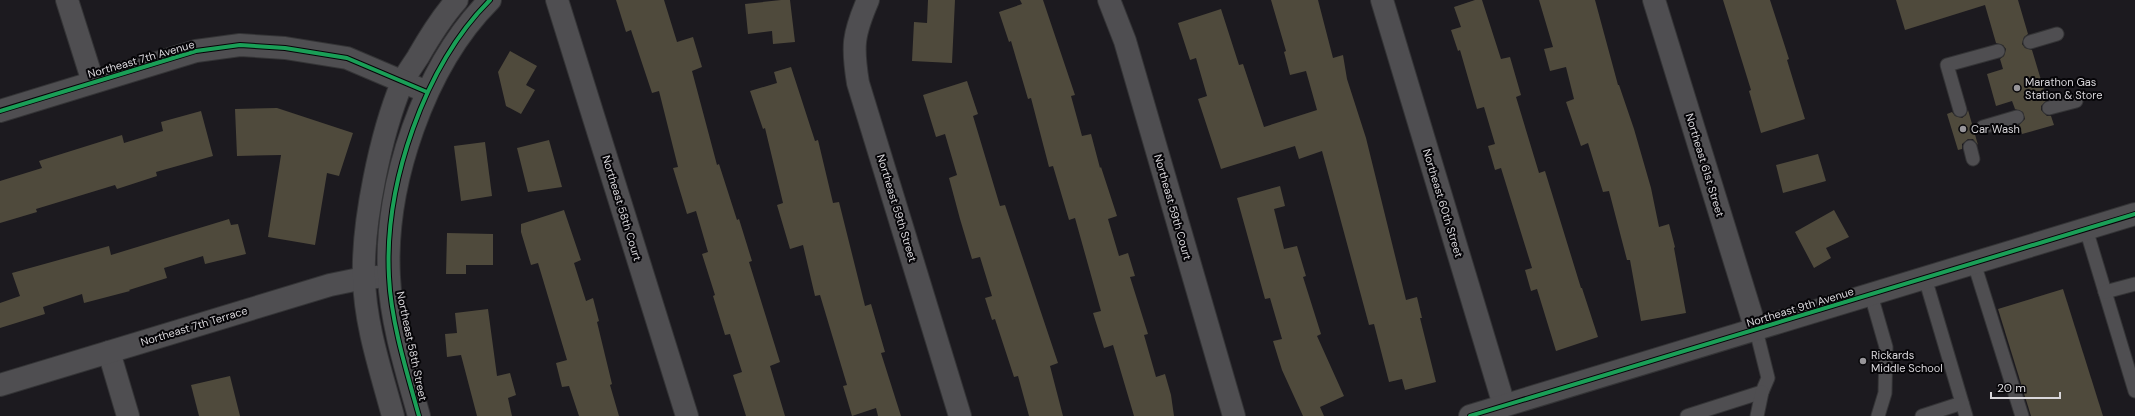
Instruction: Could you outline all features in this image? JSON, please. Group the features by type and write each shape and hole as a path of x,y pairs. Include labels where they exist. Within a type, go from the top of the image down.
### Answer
{"street":[{"path":"67,0 93,82"},
{"path":"393,416 376,354 367,313 364,278 366,239 373,191 389,125 402,82 439,21 457,0"},
{"path":"427,92 459,39 478,12 490,0"},
{"name":"Northeast 58th Court","path":"557,0 687,416"},
{"name":"Northeast 59th Street","path":"868,0 857,24 853,53 858,83 960,416"},
{"name":"Northeast 59th Court","path":"1109,0 1125,41 1234,416"},
{"name":"Northeast 60th Street","path":"1382,0 1504,405"},
{"name":"Northeast 61st Street","path":"1654,0 1756,330"},
{"name":"Northeast 7th Avenue","path":"0,111 196,51 240,45 285,48 347,58 427,92"},
{"name":"Northeast 58th Street","path":"419,416 396,324 389,277 391,238 396,193 408,142 427,92"},
{"name":"Northeast 9th Avenue","path":"1470,416 2135,214"},
{"name":"Northeast 7th Terrace","path":"0,385 330,285 364,278 389,277"},
{"path":"109,352 128,416"}],"lane":[{"path":"2030,42 2057,34"},
{"path":"1960,110 1947,65 1998,51"},
{"path":"2049,108 2076,101"},
{"path":"1983,127 2017,117"},
{"path":"2086,229 2135,391"},
{"path":"1974,263 2022,416"},
{"path":"1922,416 1964,410 1925,278"},
{"path":"2105,292 2135,284"},
{"path":"1871,295 1886,347 1885,393 1878,416"},
{"path":"1756,330 1768,378 1762,392 1757,416"},
{"path":"1687,416 1762,392"}],"building":[{"path":"616,0 664,0 677,42 693,37 702,67 692,71 717,165 719,164 737,220 739,219 752,261 749,262 780,362 770,366 785,416 746,416 733,375 742,372 730,334 725,335 713,296 715,295 702,254 708,252 696,211 687,214 673,168 678,167 659,91 652,93 631,30 626,32"},
{"path":"790,0 795,42 773,44 772,31 748,34 745,4"},
{"path":"928,0 955,0 952,63 912,61 914,22 927,23"},
{"path":"1020,0 1043,0 1075,95 1071,96 1082,136 1091,134 1100,168 1101,167 1117,216 1108,219 1119,256 1128,253 1135,276 1130,277 1148,334 1144,335 1156,377 1165,374 1171,395 1174,416 1134,416 1113,345 1104,348 1093,313 1101,311 1075,218 1069,220 1053,166 1049,167 1031,98 1028,99 1011,41 1009,42 999,12 1022,4"},
{"path":"1271,0 1318,0 1333,58 1343,55 1347,79 1366,138 1406,300 1417,297 1422,318 1420,318 1436,382 1405,390 1402,379 1389,382 1374,324 1369,325 1322,151 1299,159 1295,146 1221,169 1198,99 1207,96 1196,58 1190,60 1178,23 1221,9 1239,65 1243,64 1264,127 1317,110 1306,71 1290,75 1284,52 1286,51"},
{"path":"1475,0 1482,0 1501,59 1510,57 1521,95 1516,97 1539,173 1545,171 1581,288 1598,337 1556,351 1537,289 1531,291 1525,270 1532,268 1501,168 1495,170 1488,146 1495,144 1484,107 1477,109 1460,50 1458,51 1451,30 1461,27 1454,7"},
{"path":"1539,0 1595,0 1618,85 1634,129 1651,188 1659,227 1669,224 1675,247 1686,313 1641,321 1630,260 1627,260 1609,191 1603,192 1588,143 1581,146 1566,102 1574,99 1566,67 1550,71 1544,49 1553,47"},
{"path":"1723,0 1770,0 1789,59 1787,60 1805,119 1761,133 1749,91 1751,90"},
{"path":"1896,0 2018,0 2028,34 2024,37 2022,44 2025,48 2032,50 2047,100 2041,106 2041,110 2047,116 2051,116 2054,125 2022,134 2019,125 2025,119 2023,112 2015,109 2012,101 1996,106 1987,74 2003,69 2000,59 2004,56 2006,49 2003,45 1996,43 1985,5 1905,30"},
{"path":"510,51 537,66 526,85 535,90 521,114 506,106 498,72"},
{"path":"791,67 815,141 818,140 833,203 839,202 865,306 871,304 885,352 881,353 901,416 878,416 876,408 852,416 843,386 847,385 820,295 815,296 803,245 790,249 777,205 783,203 765,128 763,129 750,91 777,83 774,72"},
{"path":"967,81 978,114 973,116 1000,206 1005,205 1058,363 1050,366 1063,416 1029,416 1018,376 1014,377 995,319 992,320 985,298 992,296 980,257 972,259 960,219 949,178 957,175 945,134 936,137 923,95"},
{"path":"277,108 353,133 339,176 327,173 315,245 268,237 281,155 237,156 235,109"},
{"name":"Car Wash","path":"1968,110 1978,145 1973,139 1968,139 1962,144 1962,149 1958,150 1947,114 1952,112 1955,116 1962,118 1966,115"},
{"path":"201,111 213,156 156,172 157,176 117,189 115,185 36,209 37,212 0,223 0,181 42,168 39,161 122,135 124,143 163,131 161,122"},
{"path":"549,140 562,187 528,192 517,148"},
{"path":"485,142 492,196 461,201 454,146"},
{"path":"1818,154 1826,181 1783,193 1776,165"},
{"path":"1280,186 1285,206 1274,209 1284,249 1297,246 1306,276 1303,277 1321,334 1317,336 1344,396 1320,407 1324,416 1303,416 1282,370 1273,341 1282,339 1270,298 1265,299 1237,198"},
{"path":"564,210 581,260 574,263 586,301 593,298 599,321 597,322 612,384 610,385 619,416 579,416 569,386 562,387 556,363 567,360 538,263 531,265 521,232 521,224"},
{"path":"1834,210 1849,237 1826,248 1831,258 1814,268 1795,232"},
{"path":"229,219 231,225 238,224 246,254 205,264 203,256 164,268 167,278 129,290 130,291 84,303 82,294 43,307 45,314 0,328 0,303 20,296 12,273 109,246 111,255"},
{"path":"447,233 493,234 493,265 466,265 466,274 446,274"},
{"path":"2063,289 2103,416 2031,416 1998,309"},
{"path":"488,309 497,376 510,373 516,395 508,398 512,416 477,416 461,355 447,357 445,334 457,333 455,313"},
{"path":"230,376 240,416 199,416 191,385"}],"cycle path":[{"path":"419,416 400,347 390,294 389,241 393,204 401,166 413,129 428,92 446,58 467,27 490,0"},
{"path":"0,111 196,51 240,45 285,48 347,58 427,92"},
{"path":"1470,416 2135,214"}],"place":[{"name":"Marathon Gas Station & Store","path":"2017,88"},
{"name":"Car Wash","path":"1963,129"},
{"name":"Rickards Middle School","path":"1863,361"}]}
